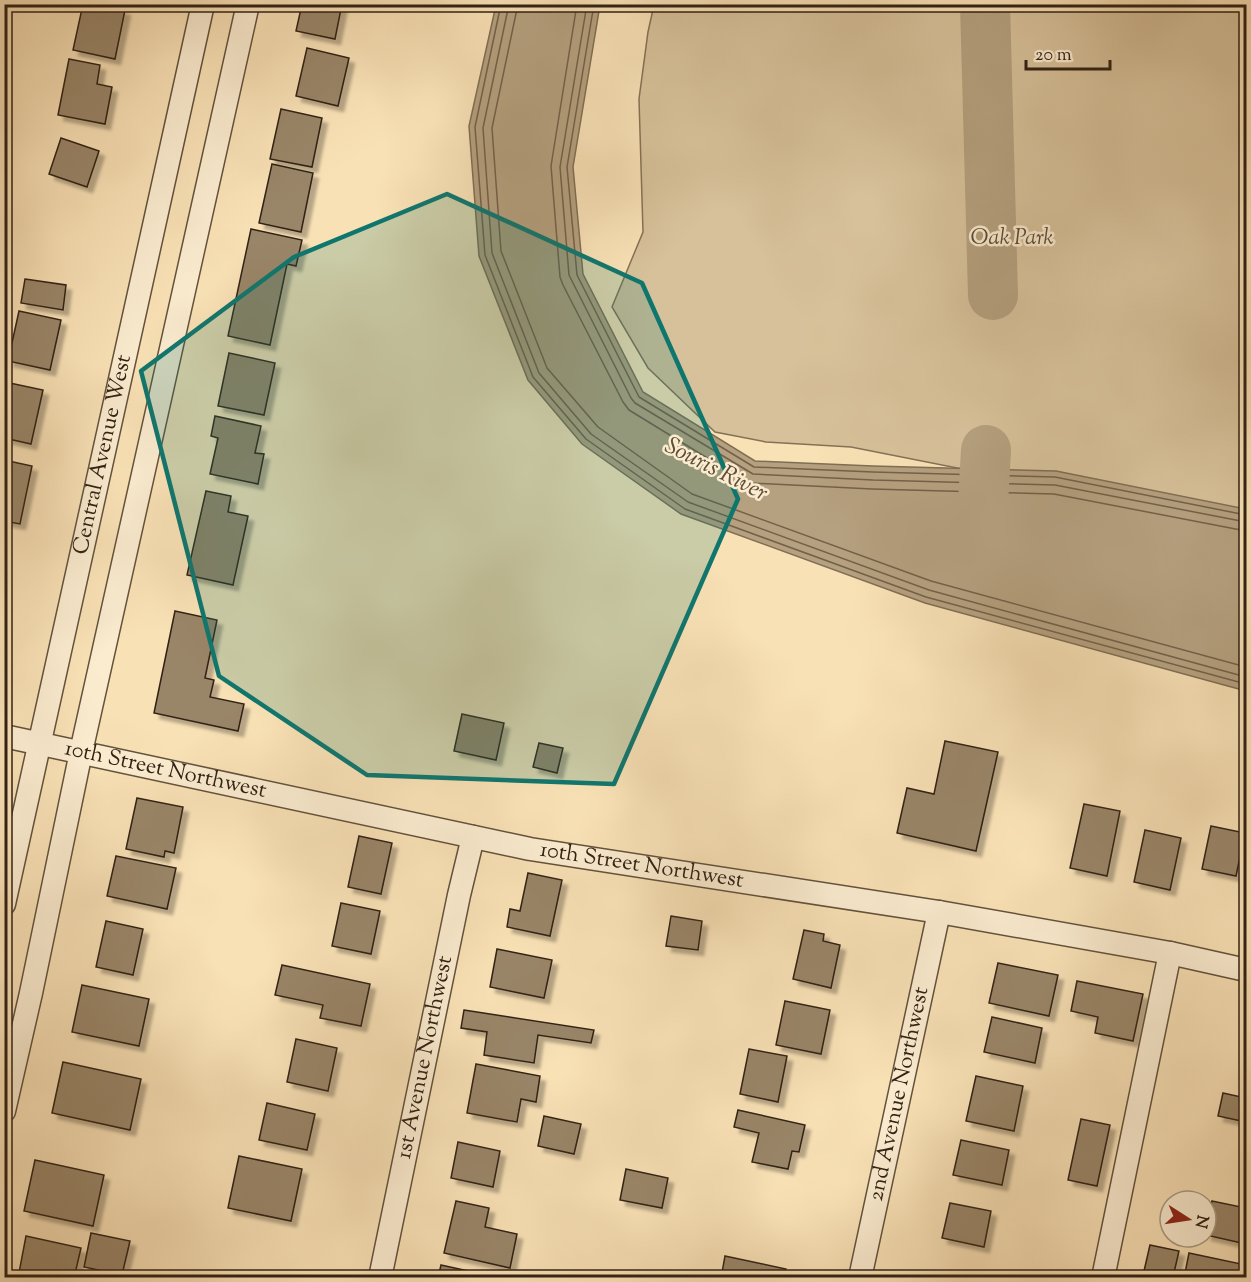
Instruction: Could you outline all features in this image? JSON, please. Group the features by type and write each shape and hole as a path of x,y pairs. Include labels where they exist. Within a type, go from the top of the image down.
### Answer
{"street":[{"name":"Central Avenue West","path":"4,904 202,4"},
{"name":"Central Avenue West","path":"4,1111 32,993 81,752 248,4"},
{"name":"10th Street Northwest","path":"4,736 530,849 939,912 1170,953 1246,970"},
{"name":"1st Avenue Northwest","path":"380,1278 473,837"},
{"name":"2nd Avenue Northwest","path":"860,1278 939,912"},
{"path":"1103,1278 1170,953"}],"highlighted area":[{"path":"447,194 642,283 738,499 614,784 367,775 219,676 141,371 294,257"}],"green space":[{"name":"Oak Park","path":"654,5 1246,5 1246,525 851,447 766,442 715,432 648,368 612,307 643,232 639,99"}],"water":[{"name":"Souris River","path":"496,5 600,5 573,167 583,274 643,392 755,461 1056,471 1246,509 1246,691 925,603 681,514 582,444 528,380 479,256 469,126"}],"building":[{"path":"83,4 101,4 125,10 115,59 73,50"},
{"path":"302,4 342,4 335,39 296,31"},
{"path":"307,48 349,58 338,106 296,96"},
{"path":"69,59 100,65 97,84 112,87 105,124 58,115"},
{"path":"281,109 322,118 312,167 270,159"},
{"path":"61,138 99,151 87,187 49,174"},
{"path":"272,164 313,173 301,232 259,223"},
{"path":"251,229 302,240 296,266 287,264 270,345 228,336"},
{"path":"25,279 66,285 63,310 21,303"},
{"path":"19,311 61,320 50,370 8,361"},
{"path":"229,353 275,363 264,415 218,406"},
{"path":"5,382 43,390 31,444 4,438"},
{"path":"215,416 261,426 255,453 264,454 258,484 210,474 218,438 211,436"},
{"path":"4,460 32,466 20,524 4,521"},
{"path":"206,491 231,496 228,512 248,516 233,585 187,575"},
{"path":"175,611 217,620 205,678 214,680 210,697 244,704 238,731 154,713"},
{"path":"462,714 504,723 496,760 454,751"},
{"path":"945,741 998,752 976,851 897,833 907,788 934,794"},
{"path":"539,743 563,748 557,773 533,767"},
{"path":"137,798 183,807 174,853 165,851 164,857 126,849"},
{"path":"1084,804 1120,811 1107,876 1070,868"},
{"path":"1211,826 1245,833 1236,876 1202,869"},
{"path":"1145,830 1181,838 1170,890 1134,882"},
{"path":"359,836 392,843 381,894 348,887"},
{"path":"116,856 176,868 167,909 107,896"},
{"path":"528,873 562,880 550,936 507,927 510,909 520,911"},
{"path":"341,903 380,911 371,954 332,946"},
{"path":"671,916 702,921 698,950 666,946"},
{"path":"106,921 143,929 133,975 96,967"},
{"path":"804,930 824,934 823,941 840,945 831,988 793,979"},
{"path":"497,949 552,960 544,998 490,987"},
{"path":"998,963 1058,975 1049,1016 989,1003"},
{"path":"282,965 370,984 361,1026 320,1018 323,1005 275,995"},
{"path":"1077,981 1143,994 1133,1041 1095,1033 1098,1017 1071,1011"},
{"path":"82,985 149,999 139,1046 72,1032"},
{"path":"785,1001 830,1010 821,1054 776,1045"},
{"path":"464,1010 594,1030 591,1043 538,1035 534,1063 484,1055 487,1032 461,1028"},
{"path":"992,1017 1042,1028 1035,1063 984,1052"},
{"path":"296,1039 337,1048 328,1091 287,1082"},
{"path":"749,1049 787,1056 778,1102 740,1094"},
{"path":"63,1062 141,1079 130,1130 52,1113"},
{"path":"476,1064 540,1076 536,1102 521,1099 517,1122 467,1113"},
{"path":"976,1076 1023,1086 1014,1131 966,1121"},
{"path":"1223,1093 1246,1098 1246,1122 1218,1116"},
{"path":"267,1103 315,1114 307,1150 259,1140"},
{"path":"738,1110 805,1125 799,1152 792,1151 788,1169 752,1162 759,1133 734,1127"},
{"path":"544,1116 581,1124 574,1154 538,1146"},
{"path":"1081,1119 1110,1125 1097,1186 1068,1180"},
{"path":"961,1140 1009,1150 1002,1185 953,1175"},
{"path":"458,1142 500,1151 493,1187 451,1178"},
{"path":"239,1156 302,1169 291,1221 228,1208"},
{"path":"35,1160 104,1175 93,1226 24,1211"},
{"path":"626,1169 668,1178 662,1208 620,1200"},
{"path":"456,1201 489,1208 485,1227 517,1234 510,1268 444,1253"},
{"path":"1218,1202 1246,1208 1246,1244 1218,1238"},
{"path":"950,1203 991,1211 984,1247 942,1238"},
{"path":"91,1233 130,1241 122,1275 84,1267"},
{"path":"26,1236 81,1248 74,1278 18,1278"},
{"path":"1150,1245 1158,1247 1158,1249 1179,1251 1173,1277 1144,1271"},
{"path":"1189,1253 1246,1265 1245,1278 1184,1278"},
{"path":"725,1256 786,1269 784,1278 721,1278"},
{"path":"441,1265 482,1274 481,1278 438,1278"}],"waterway":[{"path":"985,4 993,295"},
{"path":"981,538 986,450"}]}
